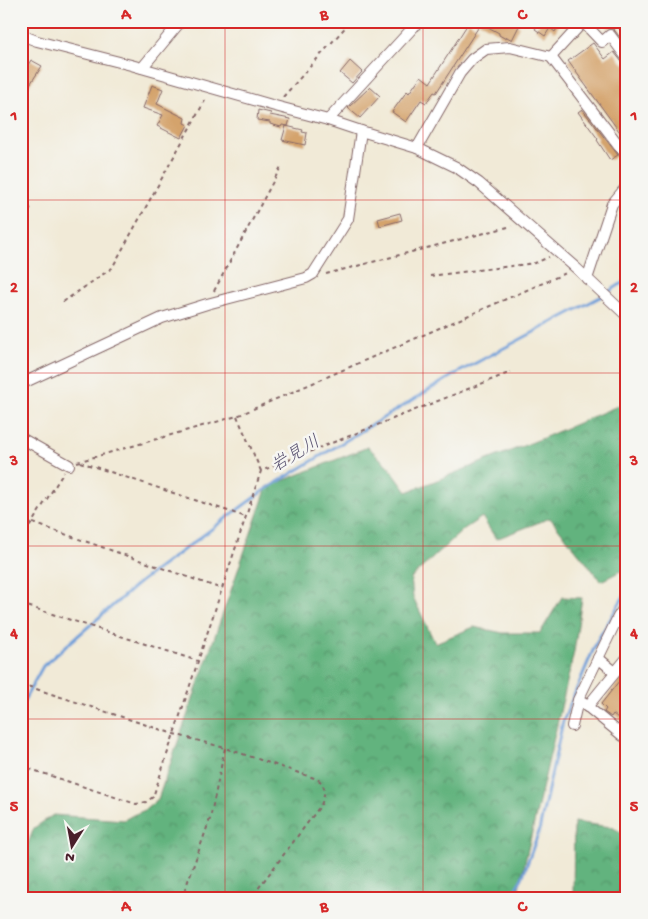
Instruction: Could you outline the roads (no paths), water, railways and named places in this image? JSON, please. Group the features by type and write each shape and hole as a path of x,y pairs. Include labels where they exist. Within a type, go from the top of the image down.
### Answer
{"street":[{"path":"142,68 181,21"},
{"path":"328,120 419,21"},
{"path":"550,56 583,22 602,42 610,35 627,58"},
{"path":"21,35 37,41 328,120 417,148 456,167 480,183 627,316"},
{"path":"417,148 460,73 472,59 486,49 510,47 550,56 627,156"},
{"path":"21,384 162,318 306,278 313,274 348,219 361,131"},
{"path":"588,280 612,204 627,186"},
{"path":"21,438 74,463"},
{"path":"572,726 578,700 598,658 622,620 627,603"},
{"path":"598,658 615,672"},
{"path":"587,707 627,658"},
{"path":"578,700 623,736"}],"waterway":[{"name":"岩見川","path":"21,706 43,666 140,582 263,491 457,373 602,296 627,280"},
{"path":"510,898 522,878 539,831 563,721 597,641 627,591"}]}
